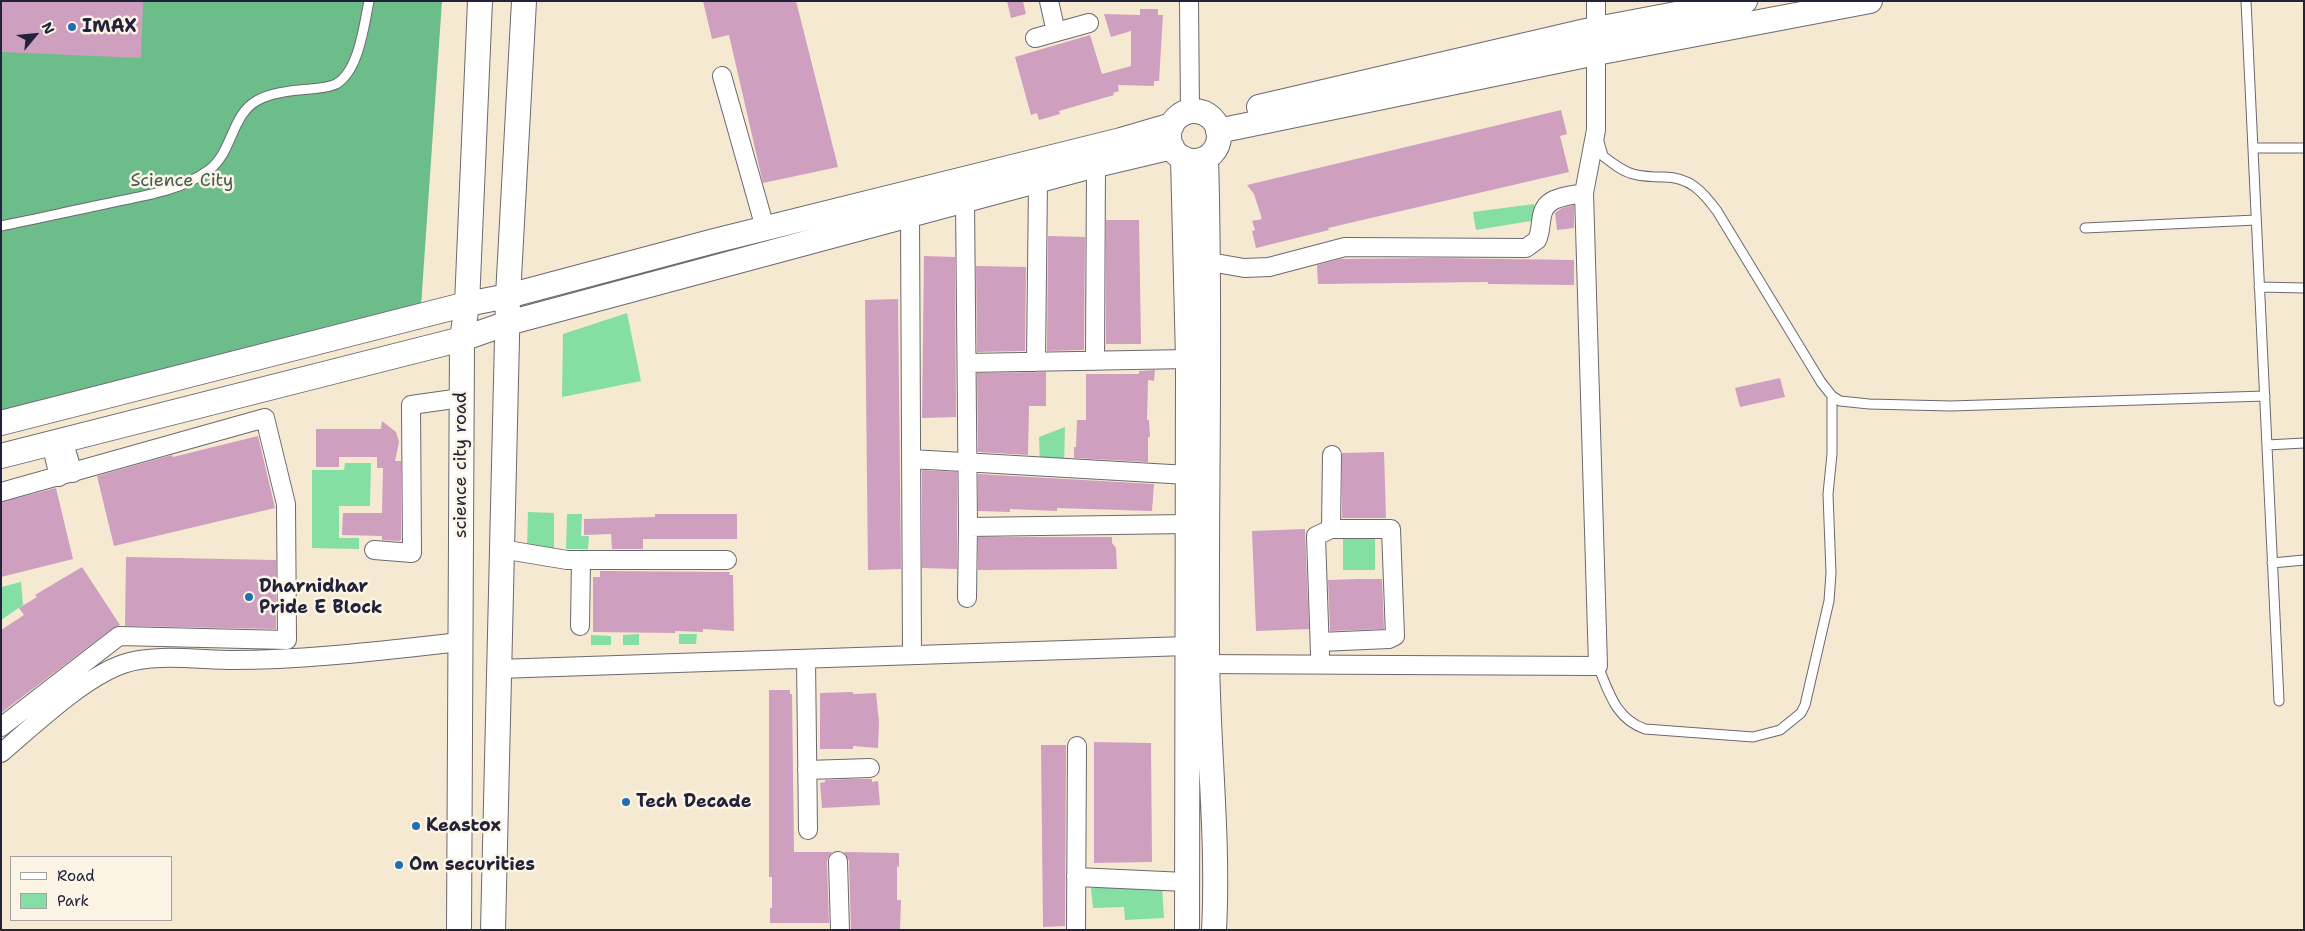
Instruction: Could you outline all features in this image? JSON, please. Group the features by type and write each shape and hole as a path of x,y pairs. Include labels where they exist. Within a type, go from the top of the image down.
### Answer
{"street":[{"name":"science city road","path":"459,930 462,339 467,304 480,1"},
{"path":"493,930 508,296 524,1"},
{"path":"1049,1 1056,32"},
{"path":"1189,1 1193,135 1188,359 1187,524 1193,658 1217,878 1214,930"},
{"path":"498,669 912,655 1193,658 1320,665 1598,666 1584,193 1596,130 1596,1"},
{"path":"1745,1 1596,30 1193,135 1038,181 508,323 462,339 8,454 5,422 467,304 508,296 765,228 1121,140 1193,135 1596,53 1870,1"},
{"path":"1035,38 1089,24"},
{"path":"722,76 765,228"},
{"path":"1186,930 1193,658 1210,262 1193,135"},
{"path":"1095,362 1096,165"},
{"path":"1036,362 1038,181"},
{"path":"1210,262 1244,268 1269,267 1345,248 1526,248 1538,240 1542,214 1550,202 1556,198 1584,193"},
{"path":"965,200 968,462 967,598"},
{"path":"910,215 912,655"},
{"path":"967,363 1188,359"},
{"path":"374,550 412,553 411,405 461,398"},
{"path":"1,492 265,418 286,504 287,640 119,636 1,726"},
{"path":"57,441 66,475"},
{"path":"1331,529 1332,455"},
{"path":"911,459 1188,475"},
{"path":"1401,665 1402,521"},
{"path":"968,527 1187,524"},
{"path":"1320,642 1389,640 1395,636 1391,529 1331,529 1316,536 1320,665"},
{"path":"501,549 558,559 727,560"},
{"path":"580,626 581,560"},
{"path":"1,753 60,704 96,678 129,662 184,658 234,660 331,656 461,642"},
{"path":"806,659 808,830"},
{"path":"1076,930 1077,746"},
{"path":"807,770 870,768"},
{"path":"838,861 840,930"},
{"path":"1076,877 1186,882"}],"lane":[{"path":"1,226 162,191 193,180 211,168 224,151 241,116 251,105 260,99 277,94 295,90 322,88 336,84 345,75 355,57 369,1"},
{"path":"2246,1 2278,701"},
{"path":"1596,130 1603,156 1616,166 1631,174 1647,178 1681,179 1704,193 1717,211 1821,382 1832,396 1840,401 1869,404 1951,406 2265,396"},
{"path":"2253,148 2304,148"},
{"path":"2085,228 2256,220"},
{"path":"2259,287 2304,288"},
{"path":"1598,666 1613,703 1632,725 1645,729 1753,737 1780,730 1801,713 1805,705 1829,601 1832,573 1828,494 1832,454 1832,396"},
{"path":"2267,445 2304,443"},
{"path":"2272,563 2304,560"}],"green space":[{"name":"Science City","path":"1,1 442,1 421,306 1,413"},
{"path":"1534,204 1537,220 1476,230 1473,212"},
{"path":"627,313 641,381 562,397 563,334"},
{"path":"1065,427 1064,466 1040,465 1039,437"},
{"path":"345,463 371,463 370,506 339,506 339,538 359,538 359,549 312,548 312,470 344,470"},
{"path":"528,512 554,513 554,552 527,548"},
{"path":"567,514 582,514 581,536 589,536 588,549 566,549"},
{"path":"1343,531 1375,531 1375,570 1343,570"},
{"path":"21,582 23,605 1,620 1,587"},
{"path":"639,634 639,645 623,645 623,635"},
{"path":"679,634 697,634 696,644 679,644"},
{"path":"591,635 611,636 611,645 591,645"},
{"path":"1162,885 1164,918 1125,920 1124,907 1093,908 1091,888"}],"building":[{"name":"IMAX","path":"1,1 143,1 141,58 1,52"},
{"path":"703,1 796,1 838,167 763,183 729,35 712,39"},
{"path":"1007,1 1023,1 1026,14 1011,18"},
{"path":"1140,9 1158,9 1158,15 1163,15 1159,81 1154,81 1154,86 1118,85 1119,91 1113,93 1114,95 1059,111 1060,114 1039,120 1037,113 1031,115 1015,57 1090,35 1102,74 1131,66 1131,31 1111,37 1104,14 1140,15"},
{"path":"1561,110 1567,134 1560,136 1569,172 1328,228 1329,230 1256,248 1252,231 1255,230 1252,221 1262,219 1254,194 1247,185"},
{"path":"1574,205 1574,228 1557,230 1555,213 1562,208"},
{"path":"1106,220 1139,220 1141,344 1106,344"},
{"path":"1048,236 1085,237 1084,350 1047,351"},
{"path":"924,256 955,257 956,417 922,418"},
{"path":"1340,259 1574,260 1574,285 1488,284 1488,282 1318,284 1317,265"},
{"path":"976,266 1026,267 1025,351 977,352"},
{"path":"898,299 901,569 868,570 865,300"},
{"path":"1155,370 1154,381 1148,380 1147,420 1149,420 1150,437 1148,437 1148,462 1074,458 1077,420 1086,420 1086,374 1139,374 1139,371"},
{"path":"1046,372 1046,406 1029,406 1028,455 978,452 977,373"},
{"path":"1780,378 1785,397 1740,407 1735,388"},
{"path":"382,421 396,432 399,442 395,461 401,461 401,540 399,541 382,540 382,536 342,535 343,513 382,513 383,468 377,468 377,457 339,457 339,467 316,467 316,429 381,429"},
{"path":"258,436 275,508 114,546 97,476 172,455 173,457"},
{"path":"1384,452 1386,518 1342,518 1342,453"},
{"path":"922,470 957,472 957,569 922,568"},
{"path":"978,474 1154,484 1152,511 1057,508 1057,511 1010,509 1010,512 978,511"},
{"path":"56,488 73,559 1,577 1,502"},
{"path":"655,514 737,514 737,539 643,539 643,549 612,549 611,534 584,535 584,519 655,517"},
{"path":"1305,529 1309,629 1256,631 1252,531"},
{"path":"978,537 1112,537 1112,543 1116,548 1117,569 978,570"},
{"path":"126,557 276,560 276,629 125,626"},
{"path":"82,567 120,625 113,628 1,713 1,630 24,615 19,608 37,597 35,595"},
{"path":"600,571 730,572 729,575 733,575 734,631 703,629 703,632 675,631 675,633 593,632 593,577 600,577"},
{"path":"1382,579 1384,629 1330,631 1328,580"},
{"path":"769,690 790,690 790,694 792,694 794,852 832,852 827,861 829,923 770,923 772,877 769,877"},
{"path":"853,692 853,694 876,693 879,722 878,748 853,746 853,749 820,749 820,693"},
{"path":"1094,742 1151,743 1152,862 1094,863"},
{"path":"1041,745 1066,745 1065,926 1043,927"},
{"path":"872,779 872,782 878,781 880,805 822,808 820,783 825,782 825,780"},
{"path":"844,852 899,853 897,900 901,900 900,930 851,930 849,861"}],"place":[{"name":"IMAX","path":"72,27"},
{"name":"Dharnidhar Pride E Block","path":"249,597"},
{"name":"Tech Decade","path":"626,802"},
{"name":"Keastox","path":"416,826"},
{"name":"Om securities","path":"399,865"}]}
